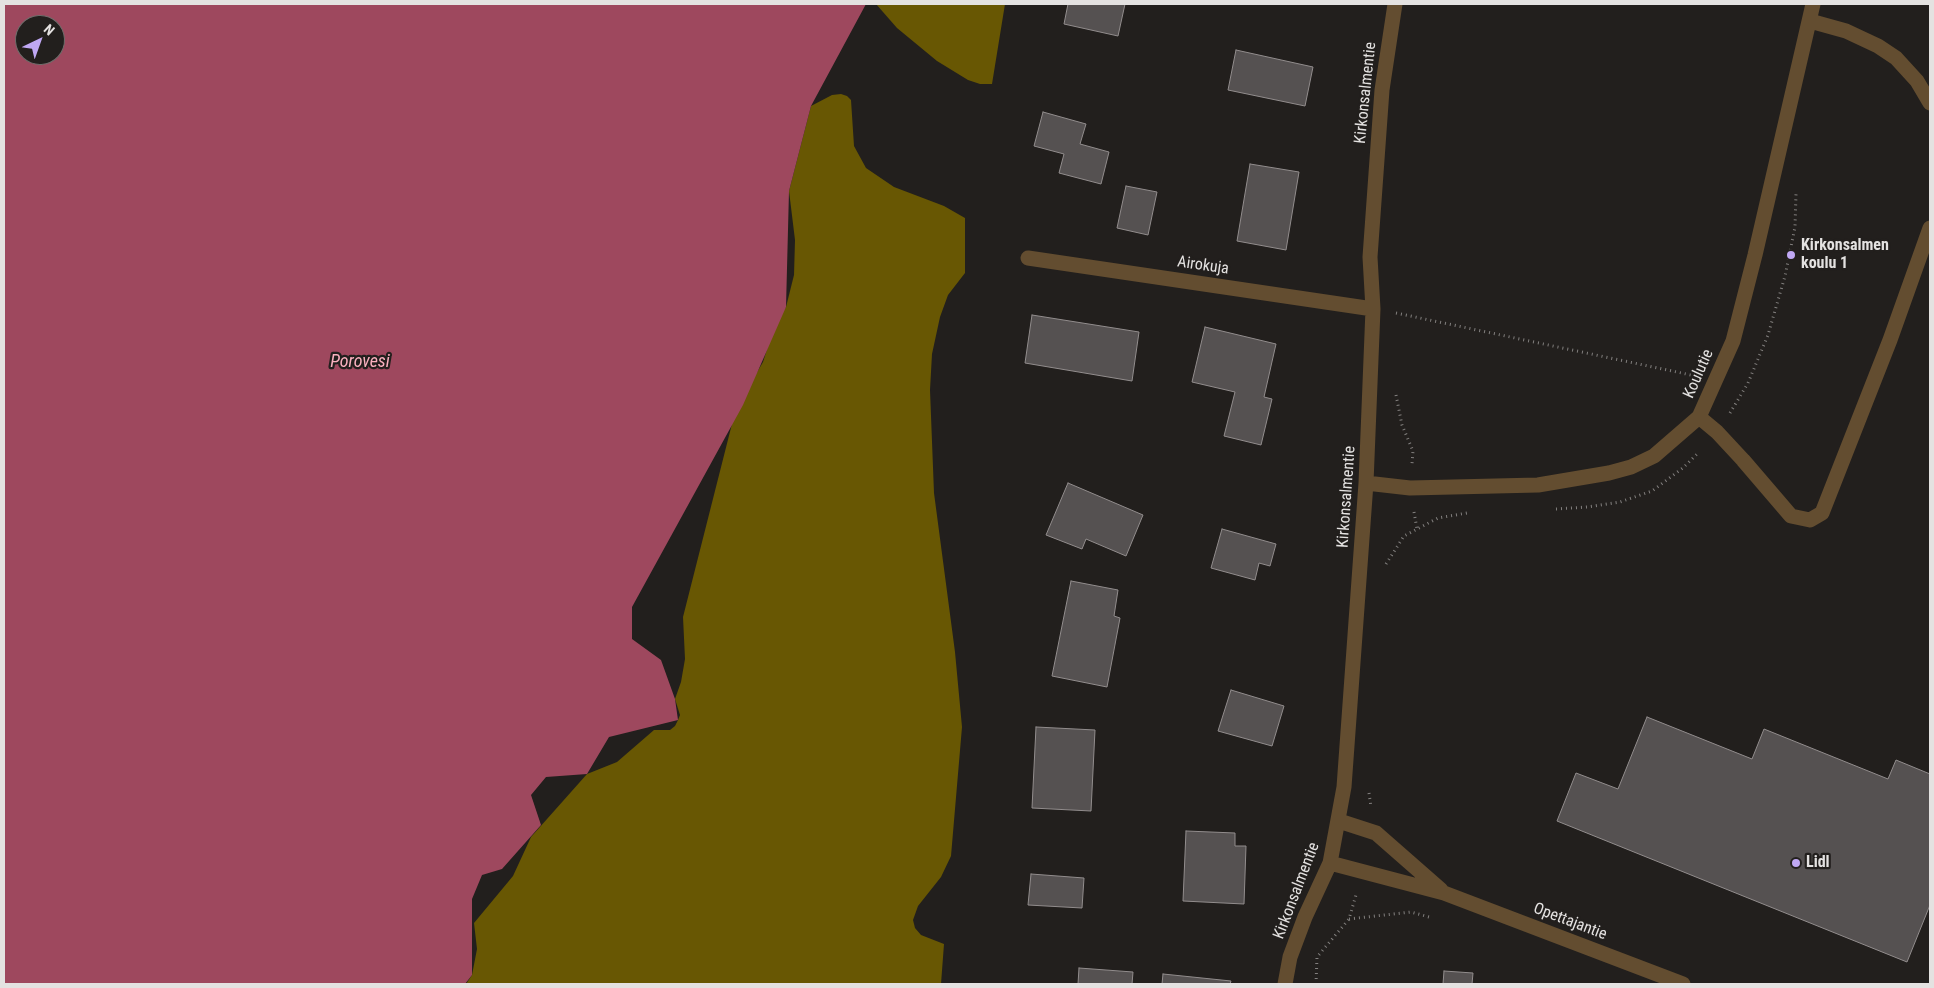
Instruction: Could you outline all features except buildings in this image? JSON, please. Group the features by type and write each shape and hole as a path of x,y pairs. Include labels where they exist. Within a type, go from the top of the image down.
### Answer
{"street":[{"name":"Kirkonsalmentie","path":"1285,984 1290,957 1330,863 1344,787 1366,483 1373,309 1370,257 1382,90 1395,4"},
{"name":"Koulutie","path":"1366,483 1410,488 1538,485 1609,473 1631,467 1654,456 1699,417 1733,341 1813,4"},
{"path":"1810,21 1846,31 1878,46 1896,58 1917,81 1930,103"},
{"path":"1699,417 1737,453 1791,516 1810,520 1822,513 1890,340 1930,228"},
{"name":"Airokuja","path":"1028,258 1373,309"},
{"name":"Opettajantie","path":"1339,821 1376,833 1444,893"},
{"name":"Opettajantie","path":"1330,863 1444,893 1683,984"}],"path":[{"path":"1373,309 1696,376 1741,395"},
{"path":"1396,313 1396,323"},
{"path":"1396,390 1402,425 1413,451"},
{"path":"1348,919 1411,912 1436,918"}],"shaded area":[{"path":"876,4 1005,4 992,84 980,84 968,80 937,61 897,28"},
{"path":"841,94 851,100 854,146 866,168 894,187 944,206 965,218 965,273 948,295 940,317 932,354 930,390 934,493 955,652 962,727 951,856 941,877 918,906 913,920 915,928 921,935 944,944 941,984 466,984 472,975 477,949 474,923 513,876 531,837 587,774 617,762 654,730 670,730 678,720 680,715 675,699 681,682 685,659 683,617 736,408 763,362 775,324 786,307 794,275 795,240 789,191 811,106 832,95"}],"water":[{"name":"Porovesi","path":"4,4 866,4 811,106 789,191 786,307 743,405 632,607 632,639 661,660 675,699 678,720 609,737 587,774 546,777 531,795 541,825 502,869 482,875 472,899 472,975 465,984 4,984"}],"place":[{"name":"Kirkonsalmen koulu 1","path":"1791,255"},
{"name":"Lidl","path":"1796,863"}]}
